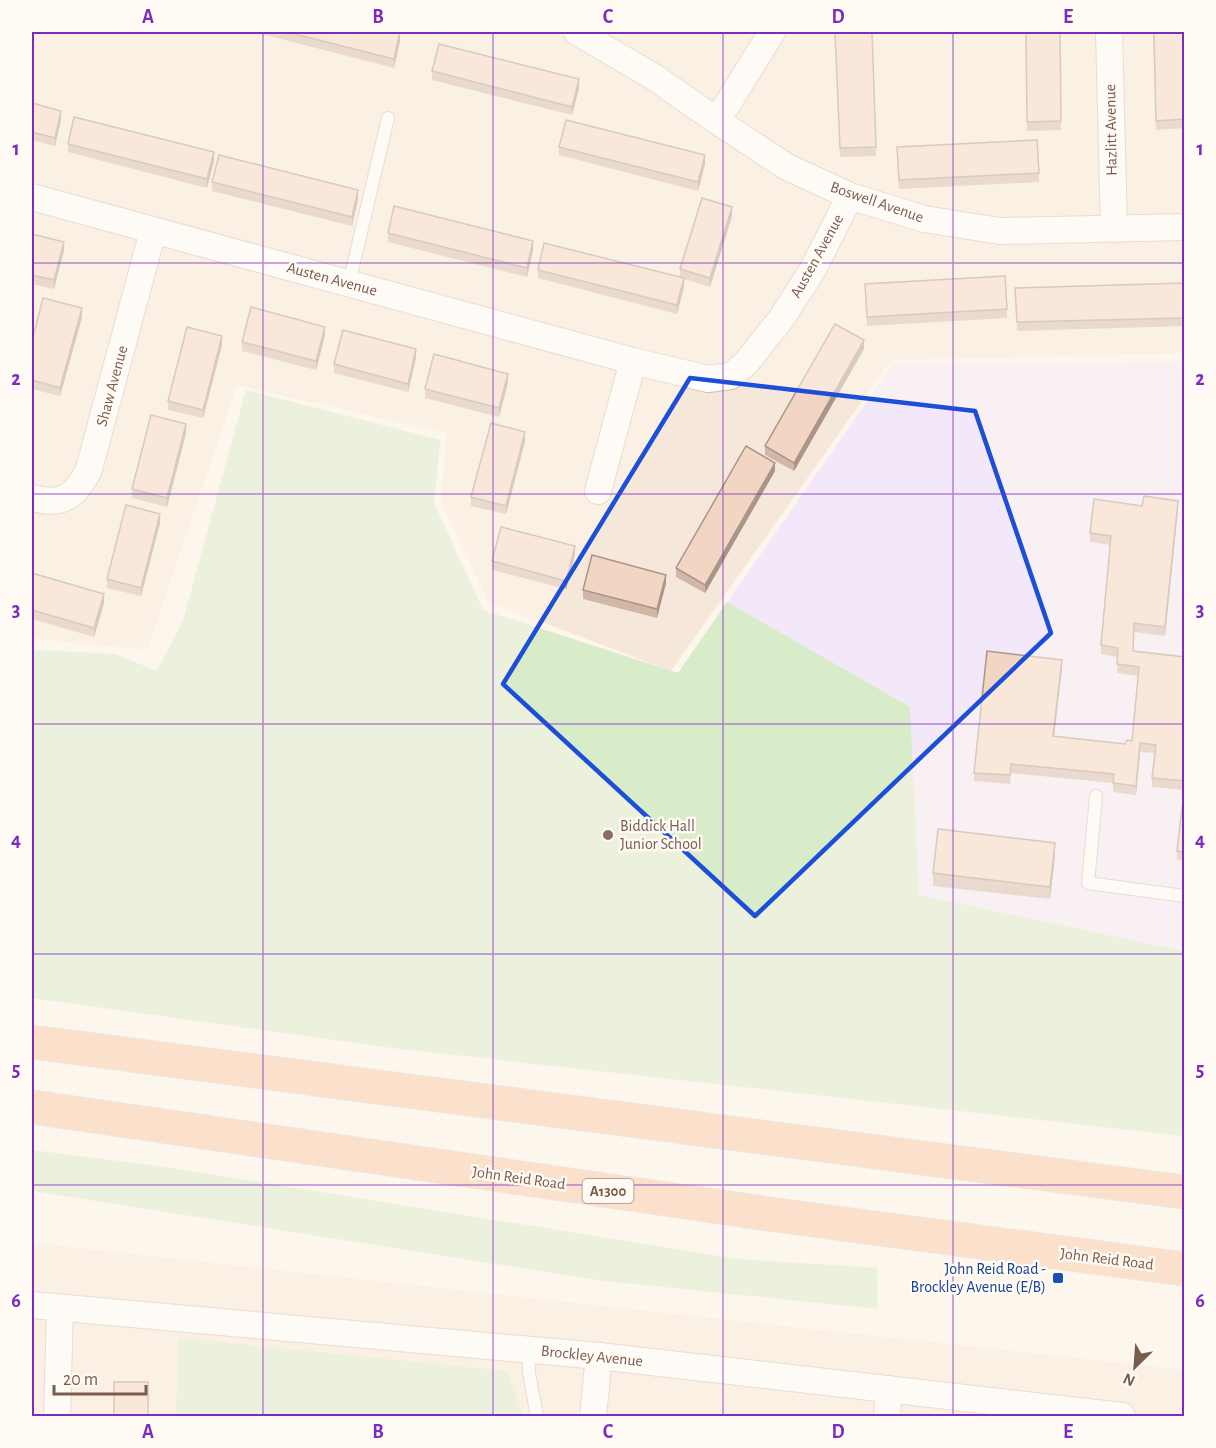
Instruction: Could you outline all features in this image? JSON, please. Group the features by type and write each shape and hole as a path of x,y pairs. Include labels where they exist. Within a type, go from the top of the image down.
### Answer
{"highway":[{"path":"32,1042 1185,1192"},
{"name":"John Reid Road","path":"32,1107 776,1215 1185,1269"}],"street":[{"name":"Boswell Avenue","path":"577,32 654,77 787,167 850,196 924,219 1000,231 1185,227"},
{"path":"717,121 772,32"},
{"name":"Hazlitt Avenue","path":"1109,32 1114,229"},
{"name":"Austen Avenue","path":"32,197 633,361 708,379 731,376 746,363 781,319 813,269 850,196"},
{"name":"Shaw Avenue","path":"32,498 48,502 66,499 81,486 89,469 153,231"},
{"path":"598,491 633,361"},
{"name":"Brockley Avenue","path":"32,1305 599,1356 1122,1416"},
{"path":"57,1416 60,1308"},
{"path":"593,1416 599,1356"},
{"path":"887,1416 889,1389"}],"lane":[{"path":"349,283 388,118"},
{"path":"1096,796 1088,883 1185,896"},
{"path":"528,1350 529,1373 537,1416"}],"highlighted area":[{"path":"690,378 975,411 1051,633 755,916 503,684"}],"shaded area":[{"path":"32,32 1184,32 1184,353 891,360 671,671 489,602 441,501 447,433 237,385 147,650 32,638"},
{"name":"Biddick Hall Junior School","path":"1184,361 1184,1136 392,1048 32,998 32,650 115,654 157,671 183,621 246,390 440,440 434,503 482,610 678,673 893,364"},
{"path":"32,1243 1184,1370 1184,1416 32,1416"}],"green space":[{"name":"Biddick Hall Junior School","path":"246,390 440,440 434,503 483,610 678,673 727,602 910,707 919,895 1184,951 1184,1136 392,1048 32,998 32,650 115,654 157,671 183,621"},
{"path":"32,1150 159,1166 738,1259 877,1268 878,1309 604,1281 32,1191"},
{"path":"179,1338 506,1371 524,1416 176,1416"}],"building":[{"path":"287,32 400,32 394,59"},
{"path":"835,32 872,32 876,147 840,148"},
{"path":"1026,32 1060,32 1061,121 1027,122"},
{"path":"1154,32 1184,32 1185,119 1156,121"},
{"path":"439,44 579,79 572,107 432,71"},
{"path":"32,103 61,111 55,138 32,132"},
{"path":"74,117 214,152 207,179 68,144"},
{"path":"566,120 705,155 698,182 559,147"},
{"path":"1037,140 1039,173 899,180 897,147"},
{"path":"219,155 358,190 352,217 212,182"},
{"path":"702,198 732,207 710,278 680,269"},
{"path":"394,206 533,241 527,268 388,233"},
{"path":"32,234 64,242 54,280 32,275"},
{"path":"544,243 684,278 677,305 538,270"},
{"path":"1005,276 1007,309 867,317 865,284"},
{"path":"1185,283 1185,318 1017,322 1015,288"},
{"path":"43,298 82,308 60,388 32,380 32,341"},
{"path":"251,307 325,327 316,361 242,342"},
{"path":"835,324 864,340 794,463 765,446"},
{"path":"187,327 222,336 203,410 168,401"},
{"path":"343,330 416,349 408,384 334,364"},
{"path":"434,354 508,374 499,408 425,389"},
{"path":"151,415 186,424 167,498 132,489"},
{"path":"491,423 525,432 506,506 471,497"},
{"path":"746,446 775,463 705,585 676,568"},
{"path":"1144,496 1178,501 1165,627 1134,623 1133,651 1185,657 1185,781 1152,778 1156,745 1140,743 1136,786 1113,783 1114,774 1011,764 1010,775 974,773 987,651 1062,660 1053,736 1125,744 1127,740 1132,741 1139,667 1117,664 1118,648 1101,645 1111,536 1090,533 1094,499 1142,506"},
{"path":"126,505 160,514 141,588 107,579"},
{"path":"501,527 575,546 566,581 492,561"},
{"path":"592,555 666,575 657,609 583,590"},
{"path":"32,573 104,594 94,628 32,610"},
{"path":"1182,807 1185,808 1185,852 1177,851"},
{"path":"938,829 1055,843 1050,887 933,873"},
{"path":"114,1382 148,1382 148,1416 114,1416"}],"place":[{"name":"Biddick Hall Junior School","path":"608,835"},
{"name":"John Reid Road - Brockley Avenue (E/B)","path":"1058,1278"}]}
